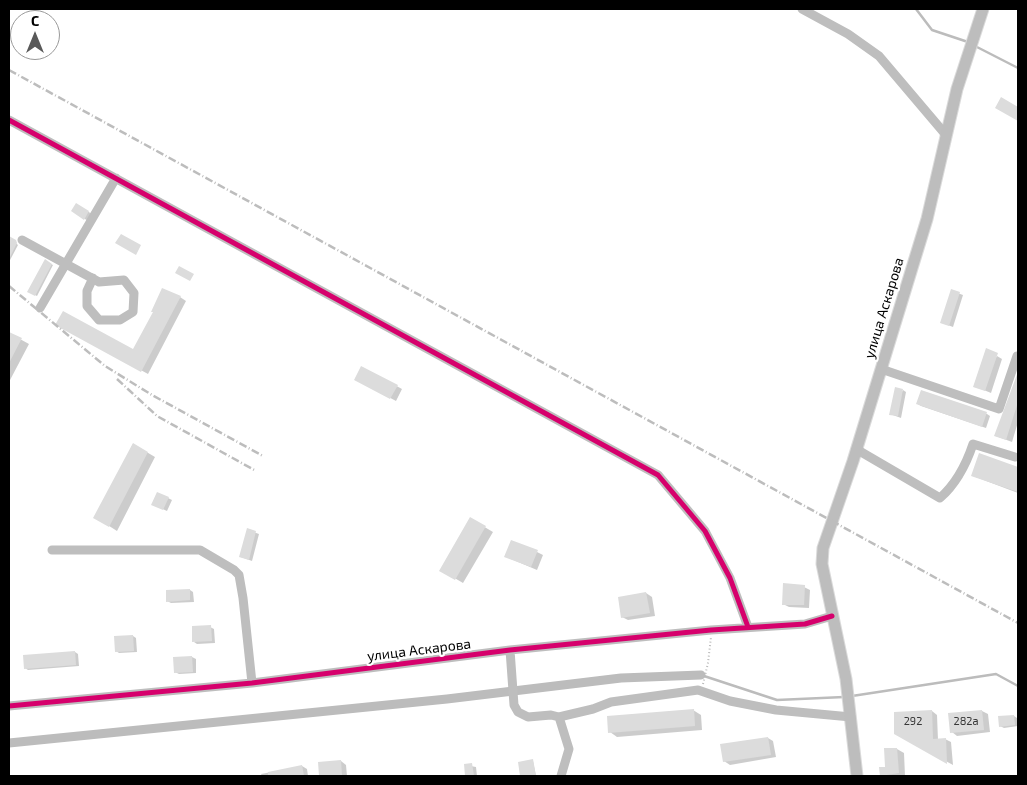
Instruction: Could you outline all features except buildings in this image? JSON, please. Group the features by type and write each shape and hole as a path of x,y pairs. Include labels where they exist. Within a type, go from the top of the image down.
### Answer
{"main road":[{"name":"улица Аскарова","path":"857,776 846,679 822,564 823,548 928,219 957,89 983,9"}],"street":[{"path":"802,9 848,34 879,56 946,136"},
{"path":"9,120 658,475 706,531 730,578 748,628"},
{"path":"40,308 116,178"},
{"path":"22,240 93,278 99,282 124,280 134,293 133,312 120,320 99,320 87,306 87,291 93,278"},
{"path":"881,369 999,410 1018,356"},
{"path":"856,449 940,498 952,487 967,461 973,444 1015,457"},
{"path":"52,550 200,550 234,570 239,575 243,598 252,683"},
{"name":"улица Аскарова","path":"9,706 252,683 510,650 711,630 805,624 832,616"},
{"path":"510,650 514,705 518,712 528,717 551,715 560,717 593,709 611,702 701,691 730,701 776,710 851,713"},
{"path":"560,717 569,749 561,776"}],"path":[{"path":"701,691 708,663 711,630"}],"waterway":[{"path":"916,9 932,30 968,42"},
{"path":"975,46 1018,68"},
{"path":"852,696 996,674 1018,686"},
{"path":"701,675 777,700 844,697"},
{"path":"9,743 447,699 621,678 701,675"}],"railway":[{"path":"9,70 1018,623"},
{"path":"9,286 105,366 152,395 263,456"},
{"path":"117,379 157,416 256,471"}],"cycle path":[{"path":"9,120 658,475 705,531 730,578 748,627"},
{"path":"9,706 252,683 510,650 711,630 805,624 832,616"}]}
